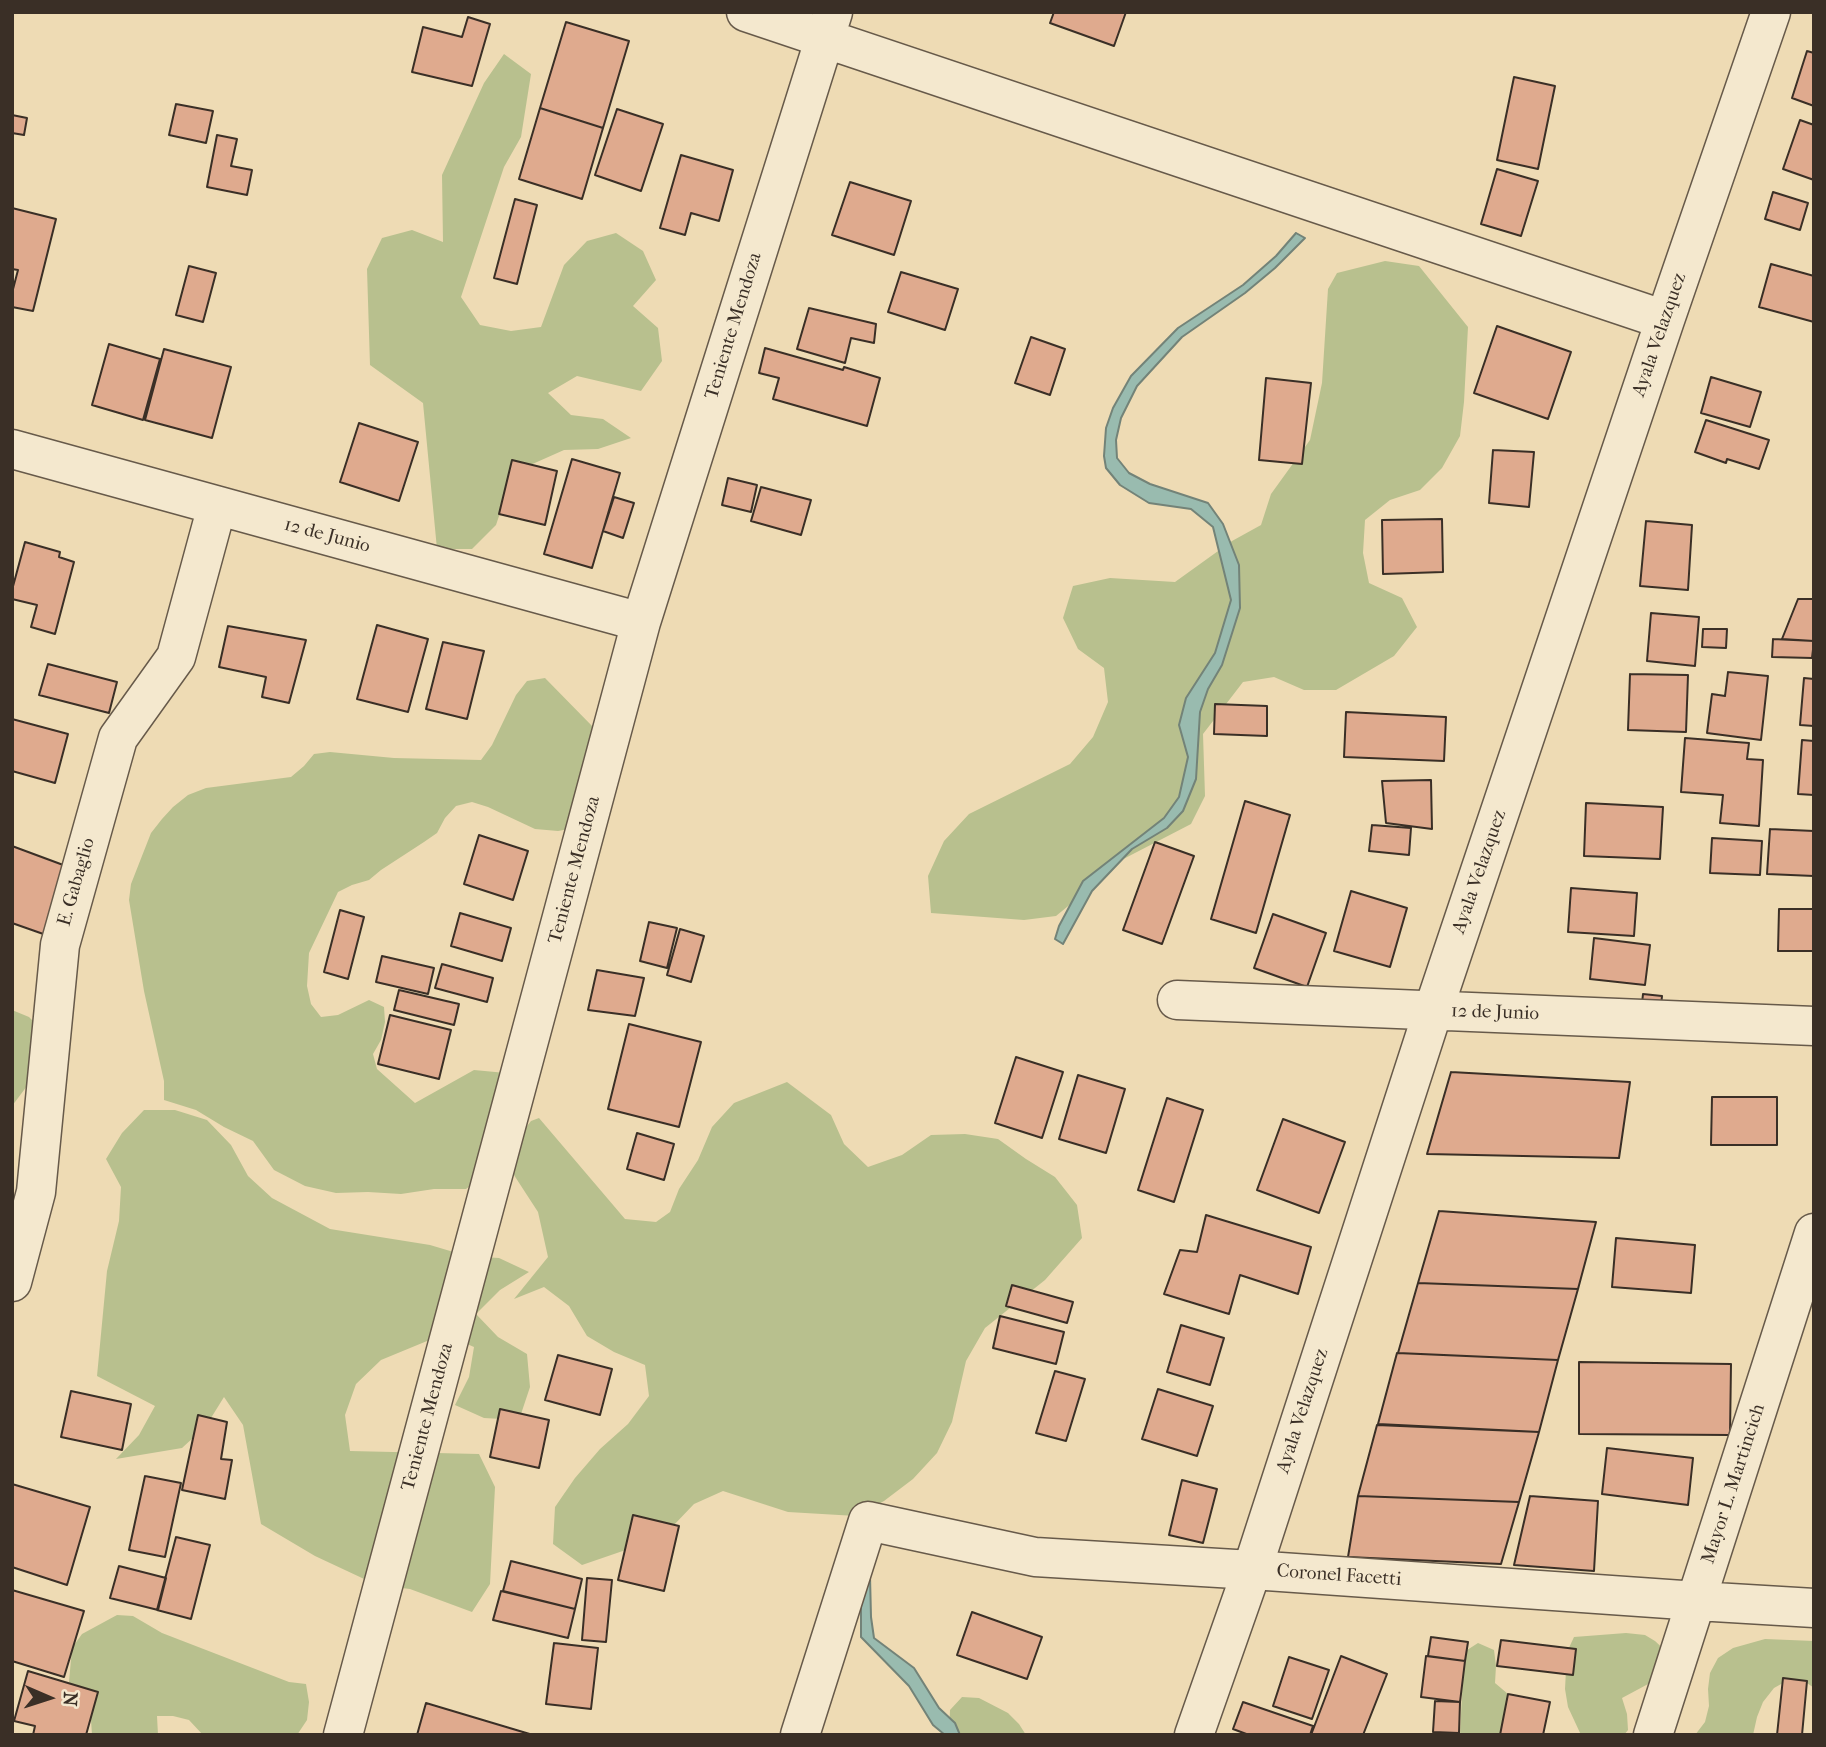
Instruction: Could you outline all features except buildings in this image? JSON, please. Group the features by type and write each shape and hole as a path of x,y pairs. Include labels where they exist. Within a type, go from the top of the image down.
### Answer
{"street":[{"path":"746,12 828,25 1665,320"},
{"name":"Ayala Velazquez","path":"1194,1735 1252,1570 1433,1011 1771,12"},
{"name":"Teniente Mendoza","path":"343,1735 641,622 828,25"},
{"name":"12 de Junio","path":"12,449 641,622"},
{"name":"E. Gabaglio","path":"12,1282 60,945 118,738 176,657 217,506"},
{"name":"12 de Junio","path":"1177,1000 1814,1026"},
{"name":"Mayor L. Martincich","path":"1653,1735 1814,1233"},
{"name":"Coronel Facetti","path":"800,1735 868,1521 1035,1557 1814,1608"}],"green space":[{"path":"504,54 531,74 521,137 504,167 461,297 480,325 511,331 541,327 564,265 587,241 616,233 643,251 656,280 633,306 658,328 662,361 641,391 577,376 548,393 571,415 603,419 631,438 598,449 564,450 528,466 507,492 496,525 472,549 437,549 423,403 370,365 367,269 382,238 412,230 443,242 442,175 484,83"},
{"path":"1385,261 1419,266 1468,327 1460,436 1442,468 1420,490 1390,500 1365,520 1363,553 1369,583 1402,598 1417,627 1394,656 1336,690 1304,690 1274,677 1243,682 1203,734 1205,796 1191,824 1106,868 1084,893 1056,916 1024,920 931,913 928,876 944,841 969,814 1070,764 1093,737 1108,702 1104,668 1078,649 1063,618 1073,586 1110,578 1175,582 1232,541 1261,525 1271,494 1310,440 1322,383 1328,289 1337,273"},
{"path":"545,678 594,728 574,828 558,831 535,829 472,802 456,806 437,833 369,880 338,892 309,953 307,986 311,1004 321,1017 338,1015 369,1000 384,1007 385,1022 381,1040 373,1054 377,1069 415,1103 474,1070 506,1073 491,1170 466,1189 434,1189 401,1194 336,1193 305,1186 274,1170 253,1141 196,1110 164,1100 164,1081 144,991 129,900 131,884 151,833 162,819 188,795 206,788 291,777 314,754 330,752 394,758 481,760 492,745 516,695 527,681"},
{"path":"12,1010 29,1017 41,1029 36,1074 12,1106"},
{"path":"787,1082 831,1115 844,1144 868,1167 902,1155 931,1135 965,1134 998,1139 1055,1177 1077,1205 1082,1238 1045,1280 985,1328 966,1361 952,1422 937,1453 913,1479 884,1501 856,1516 788,1512 723,1491 694,1504 672,1527 646,1543 582,1565 553,1544 555,1507 575,1478 600,1449 628,1424 649,1396 645,1365 614,1352 587,1336 569,1306 544,1287 514,1299 548,1257 538,1212 512,1172 513,1144 531,1121 539,1118 625,1219 656,1222 670,1212 679,1189 698,1160 712,1127 734,1103"},
{"path":"144,1110 175,1110 207,1120 231,1145 248,1176 272,1198 330,1229 430,1245 467,1256 499,1258 529,1272 500,1290 476,1314 498,1337 527,1354 530,1387 519,1420 484,1418 455,1405 469,1377 474,1347 444,1334 381,1360 356,1384 345,1415 350,1451 479,1454 495,1487 490,1584 472,1612 410,1589 377,1585 315,1556 261,1524 243,1425 224,1397 206,1426 182,1448 116,1459 139,1435 155,1406 97,1376 107,1271 119,1221 121,1187 106,1159 122,1133"},
{"path":"117,1615 133,1616 162,1633 289,1682 306,1684 309,1702 307,1720 297,1735 203,1735 189,1720 157,1716 158,1735 92,1735 90,1705 69,1682 72,1648 82,1634"},
{"path":"1626,1633 1645,1635 1670,1655 1650,1683 1622,1698 1628,1730 1624,1735 1581,1735 1568,1707 1565,1689 1567,1652 1574,1637"},
{"path":"1765,1639 1814,1641 1814,1688 1807,1683 1790,1679 1774,1688 1763,1702 1753,1735 1695,1735 1705,1722 1709,1706 1710,1673 1718,1658 1733,1648"},
{"path":"1478,1643 1494,1650 1495,1683 1508,1694 1507,1712 1511,1735 1460,1735 1464,1652"},
{"path":"962,1697 979,1698 1008,1713 1026,1735 949,1735 950,1710"}],"water":[{"path":"1296,233 1305,238 1275,268 1245,293 1182,337 1137,386 1121,418 1116,440 1117,458 1129,473 1150,484 1208,503 1223,524 1239,565 1240,608 1222,665 1208,689 1200,712 1196,779 1183,811 1167,828 1132,849 1092,891 1063,944 1055,939 1059,926 1083,881 1164,818 1179,797 1188,757 1179,725 1186,698 1215,653 1231,600 1213,527 1191,509 1149,503 1120,485 1106,468 1106,428 1113,408 1131,376 1178,328 1243,285 1276,256"},
{"path":"870,1576 874,1638 914,1668 939,1708 955,1723 960,1735 945,1735 933,1725 909,1686 861,1637 861,1586"}]}
